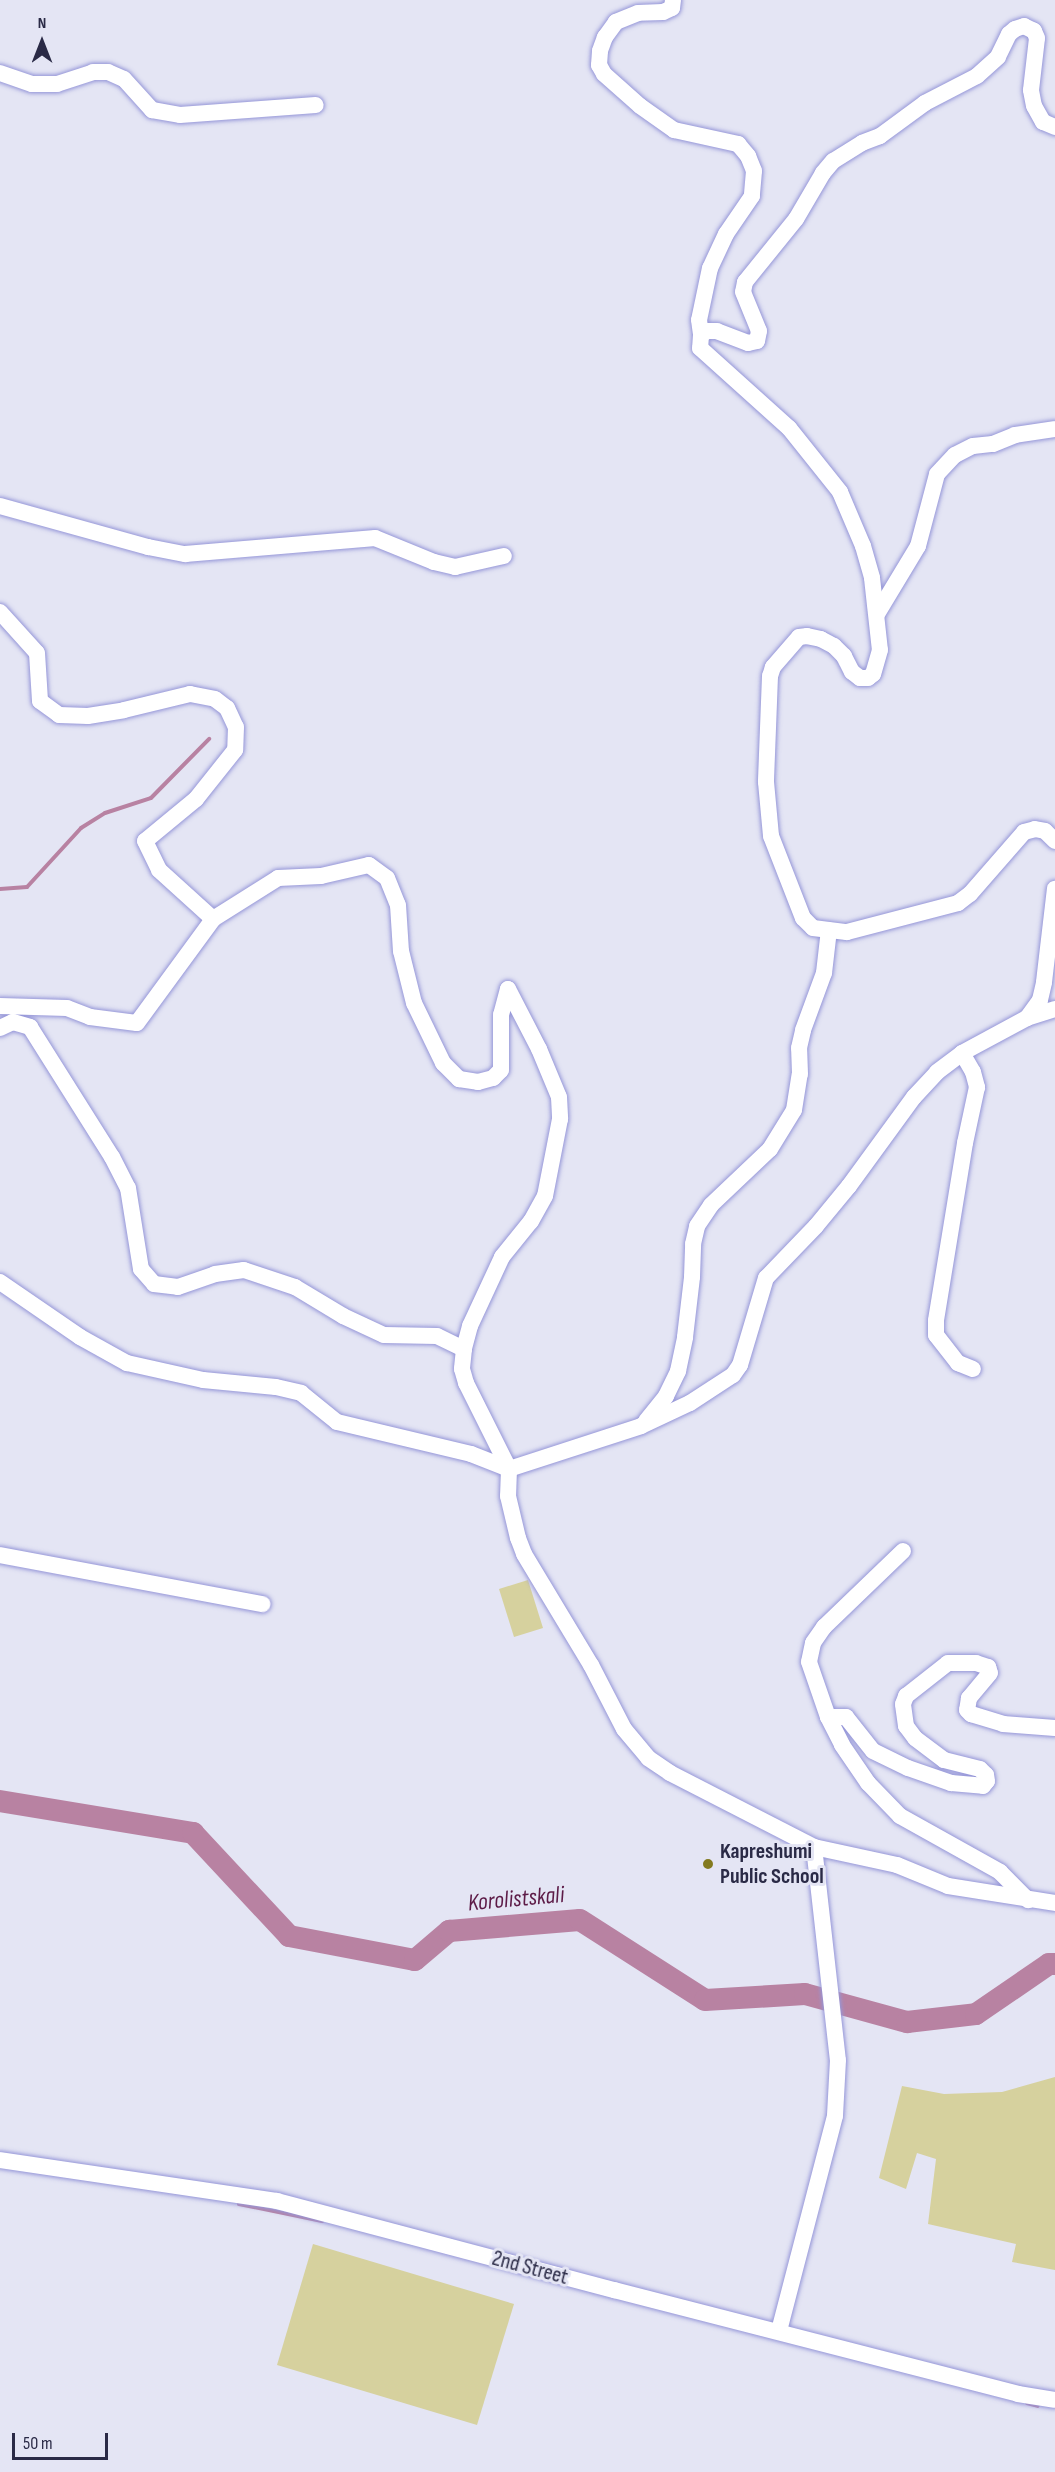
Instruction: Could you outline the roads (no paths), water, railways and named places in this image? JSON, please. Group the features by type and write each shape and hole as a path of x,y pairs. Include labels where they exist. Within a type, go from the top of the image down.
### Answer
{"street":[{"path":"672,0 672,8 663,12 638,14 616,22 605,37 598,65 604,74 640,106 674,130 738,144 748,156 754,171 753,196 726,234 710,268 699,320 700,348 789,428 840,492 863,546 872,578 880,650 877,665 868,678 860,678 852,672 844,656 834,646 821,639 807,636 799,636 773,667 770,676 766,782 771,836 803,918 813,928 847,932 875,927 958,903 970,894 1024,832 1035,829 1045,831 1055,841"},
{"path":"700,334 717,331 748,343 758,341 759,331 743,292 745,282 796,219 823,173 833,161 862,143 880,136 925,103 977,76 998,57 1009,34 1014,29 1023,26 1034,31 1037,38 1031,90 1034,106 1043,122 1055,127"},
{"path":"0,73 32,84 57,84 93,72 108,72 124,79 153,110 180,115 316,105"},
{"path":"877,614 918,546 937,474 956,455 974,446 993,444 1015,435 1055,429"},
{"path":"0,506 148,547 185,554 375,538 434,562 455,567 504,556"},
{"path":"0,612 36,653 40,701 59,715 88,716 190,694 215,699 227,708 236,728 235,750 196,799 145,841 159,870 213,919"},
{"path":"0,1006 67,1008 90,1017 137,1023 213,919 278,878 321,876 369,865 387,878 398,905 402,951 414,1003 443,1063 459,1079 478,1082 493,1078 501,1070 501,1015 508,989 539,1048 559,1097 558,1137 545,1196 531,1221 502,1257 470,1326 462,1369 465,1383 509,1469 508,1496 524,1554 564,1618 630,1737 648,1758 670,1773 814,1847 897,1865 948,1886 1055,1903"},
{"path":"1027,1018 1040,1000 1044,982 1055,889"},
{"path":"641,1426 666,1396 678,1371 689,1310 693,1244 697,1226 711,1205 770,1149 794,1110 800,1074 799,1048 803,1030 824,973 829,930"},
{"path":"0,1282 80,1337 127,1363 203,1380 276,1387 301,1394 337,1422 471,1454 509,1469 641,1426 690,1403 733,1375 740,1365 766,1278 843,1194 914,1097 937,1072 962,1053 1027,1018 1055,1009"},
{"path":"0,1028 13,1022 30,1027 112,1158 128,1188 141,1269 154,1284 178,1287 215,1274 244,1270 295,1287 343,1316 384,1335 437,1336 464,1349"},
{"path":"962,1053 973,1072 977,1087 965,1143 936,1321 936,1335 958,1363 974,1369"},
{"path":"903,1551 824,1627 813,1643 809,1662 828,1717 842,1745 868,1783 900,1816 1000,1872 1028,1900"},
{"path":"0,1555 262,1604"},
{"path":"828,1717 846,1717 873,1751 908,1768 951,1783 983,1786 987,1781 986,1775 980,1769 944,1760 915,1738 906,1726 903,1704 906,1696 948,1663 976,1663 988,1667 990,1673 969,1698 967,1710 971,1714 1003,1724 1055,1728"},
{"path":"779,2331 836,2116 838,2060 829,1964 814,1847"},
{"name":"2nd Street","path":"0,2160 278,2201 1018,2394 1055,2400"}],"waterway":[{"path":"0,889 27,887 81,828 105,813 151,798 209,739"},
{"name":"Korolistskali","path":"0,1801 193,1833 289,1936 415,1960 449,1931 580,1920 705,2000 805,1994 907,2022 976,2014 1049,1964 1055,1964"},
{"path":"239,2204 322,2221"},
{"path":"1027,2403 1038,2406"}],"place":[{"name":"Kapreshumi Public School","path":"708,1864"}]}
